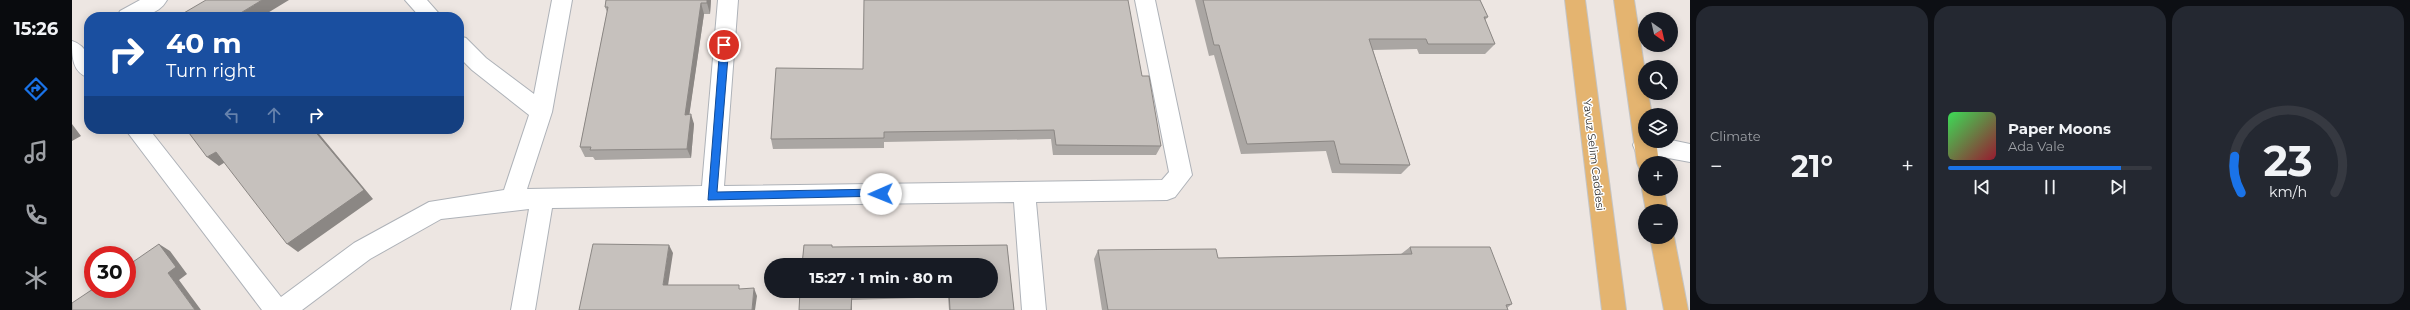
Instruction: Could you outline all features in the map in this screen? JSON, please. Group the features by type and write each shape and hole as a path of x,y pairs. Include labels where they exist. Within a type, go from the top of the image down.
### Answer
{"main road":[{"name":"Yavuz Selim Caddesi","path":"1575,0 1614,310"},
{"path":"1624,0 1646,154"},
{"path":"1663,244 1676,310"}],"street":[{"path":"136,12 156,0"},
{"path":"414,0 427,12"},
{"path":"512,200 541,112 562,0"},
{"path":"712,197 728,0"},
{"path":"283,310 362,251 437,209 512,200 542,199 1167,190 1181,175 1145,0"},
{"path":"84,42 72,49 84,64"},
{"path":"464,49 479,64 541,112"},
{"path":"140,134 277,310"},
{"path":"1646,154 1690,153"},
{"path":"1024,192 1034,310"},
{"path":"524,310 542,199"}],"building":[{"path":"206,0 262,0 242,12 186,12"},
{"path":"606,0 707,0 707,3 701,3 685,115 691,114 687,149 590,150 591,147 580,147 608,7 605,7"},
{"path":"864,0 1128,0 1142,76 1149,76 1161,146 1056,145 1054,130 884,132 884,138 771,139 776,68 863,69"},
{"path":"1203,0 1480,0 1488,17 1484,17 1495,44 1428,44 1426,39 1369,39 1410,165 1340,164 1334,141 1247,144 1219,45 1214,45"},
{"path":"190,134 317,134 364,190 287,244 216,152 207,157"},
{"path":"159,244 176,267 168,273 195,310 72,310 72,303 84,295 84,298 136,298 136,260"},
{"path":"593,244 669,245 663,285 739,285 739,289 754,288 752,310 579,310"},
{"path":"804,245 832,245 832,247 1007,245 1014,310 950,310 949,298 998,298 998,258 803,258"},
{"path":"1410,247 1490,247 1512,304 1506,305 1508,310 1108,310 1098,250 1216,249 1218,258 1412,254"},
{"path":"800,298 852,298 851,310 799,310"}],"route":[{"path":"724,45 712,197 881,194"}]}
